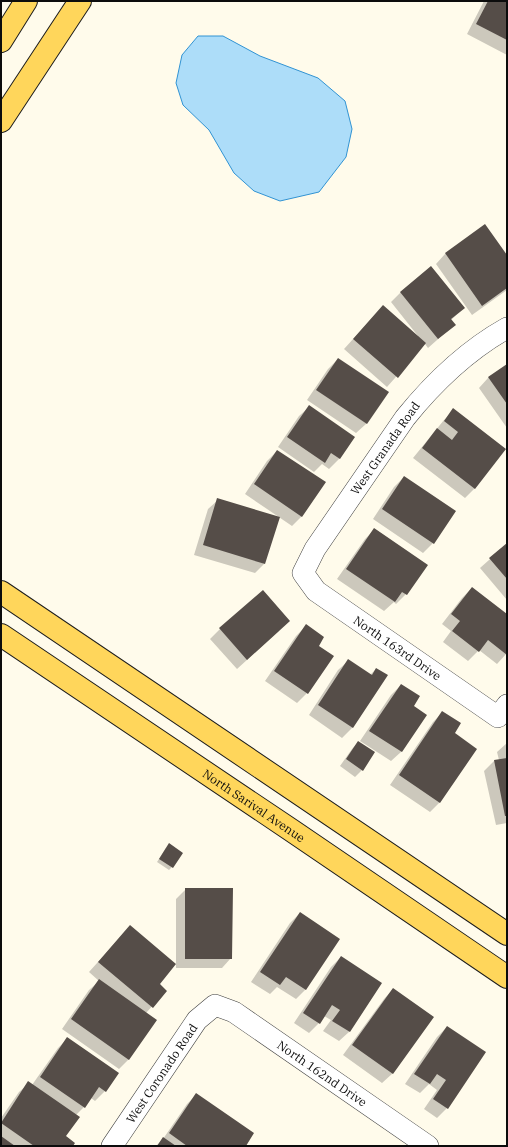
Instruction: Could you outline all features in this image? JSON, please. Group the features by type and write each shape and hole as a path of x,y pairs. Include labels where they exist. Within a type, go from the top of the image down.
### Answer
{"main road":[{"path":"1,41 26,1"},
{"path":"1,121 80,1"},
{"path":"1,592 507,934"},
{"name":"North Sarival Avenue","path":"1,635 507,977"}],"street":[{"name":"West Granada Road","path":"303,573 319,543 404,418 420,398 444,373 469,353 507,328"},
{"name":"North 163rd Drive","path":"303,573 316,590 502,711"},
{"name":"West Coronado Road","path":"112,1146 197,1020 215,1005"},
{"name":"North 162nd Drive","path":"215,1005 234,1012 428,1146"}],"water":[{"path":"198,36 223,36 260,56 318,78 345,101 352,129 346,157 319,192 280,201 254,191 234,173 209,130 183,105 176,83 182,55"}],"building":[{"path":"488,1 507,1 507,40 476,24"},
{"path":"485,224 507,255 507,288 482,306 445,253"},
{"path":"431,266 465,308 451,319 456,325 438,339 400,292"},
{"path":"383,305 426,343 398,378 353,339"},
{"path":"338,358 389,392 367,424 316,390"},
{"path":"507,364 507,404 488,377"},
{"path":"309,405 355,437 340,459 331,453 325,463 287,437"},
{"path":"453,408 506,449 475,489 422,448 437,428 452,440 458,432 444,421"},
{"path":"277,450 326,482 302,517 254,484"},
{"path":"404,476 456,511 434,544 382,509"},
{"path":"217,498 280,517 265,564 203,545"},
{"path":"374,528 428,565 407,595 402,592 395,602 346,569"},
{"path":"507,543 507,579 489,558"},
{"path":"472,587 507,614 507,655 488,640 479,652 452,631 460,621 451,614"},
{"path":"263,590 290,621 247,660 219,628"},
{"path":"306,624 324,637 319,646 334,656 308,694 274,671"},
{"path":"348,659 372,675 376,668 388,675 353,728 318,705"},
{"path":"401,684 420,696 414,706 427,715 402,752 369,731"},
{"path":"442,711 461,723 455,733 477,749 440,803 399,775"},
{"path":"358,741 375,752 363,771 346,759"},
{"path":"507,758 507,816 505,816 494,760"},
{"path":"169,843 183,853 173,868 159,859"},
{"path":"185,888 233,888 232,959 185,959"},
{"path":"300,912 340,939 306,990 286,977 280,985 260,972"},
{"path":"130,925 176,964 160,984 167,991 153,1008 98,962"},
{"path":"341,956 382,983 350,1032 332,1021 340,1010 332,1005 320,1024 303,1013"},
{"path":"99,979 157,1020 129,1060 71,1019"},
{"path":"393,988 434,1017 393,1074 352,1045"},
{"path":"447,1026 486,1052 448,1109 433,1099 446,1080 437,1074 430,1084 414,1074"},
{"path":"67,1037 119,1073 106,1092 99,1087 85,1108 40,1077"},
{"path":"28,1081 80,1117 66,1136 75,1143 73,1146 34,1146 1,1123"},
{"path":"196,1093 254,1133 246,1146 187,1146 169,1133"},
{"path":"1,1136 15,1146 1,1146"},
{"path":"163,1137 176,1146 157,1146"}]}
